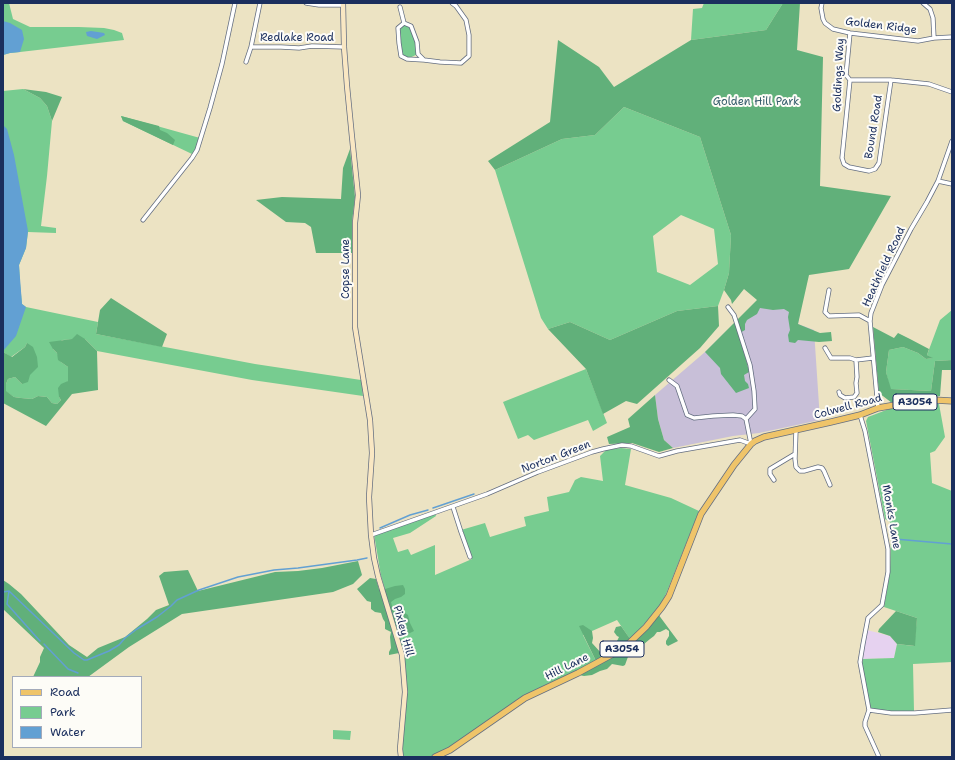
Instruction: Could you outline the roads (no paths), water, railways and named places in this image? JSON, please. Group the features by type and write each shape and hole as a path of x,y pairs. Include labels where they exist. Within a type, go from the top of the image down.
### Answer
{"main road":[{"name":"Colwell Road","path":"751,444 764,437 860,414 878,408 934,400 952,401"},
{"name":"Hill Lane","path":"435,757 450,750 525,698 578,673 624,648 646,627 669,596 701,514 734,465 751,444"}],"street":[{"path":"143,220 197,150 222,64 235,3"},
{"path":"246,62 251,47 260,3"},
{"path":"306,3 319,6 342,4"},
{"path":"404,23 398,28 398,43 401,56 406,59 461,63 469,56 469,35 466,20 452,3"},
{"name":"Golden Ridge","path":"822,3 821,8 823,19 825,23 832,28 850,32 918,41 952,37"},
{"name":"Golden Ridge","path":"923,3 930,10 933,18 934,38"},
{"name":"Copse Lane","path":"342,4 344,47 358,195 355,223 355,327 370,420 372,453 369,497 372,535"},
{"path":"400,7 404,23"},
{"path":"404,23 411,26 417,42 418,54 424,60"},
{"name":"Goldings Way","path":"850,32 846,75 850,80 842,158 844,164 849,167 869,172"},
{"name":"Redlake Road","path":"251,47 344,47"},
{"path":"850,80 891,80 929,84 952,92"},
{"name":"Bound Road","path":"869,172 875,169 879,163 891,80"},
{"name":"Heathfield Road","path":"878,408 870,321 871,313 882,285 938,180 952,141"},
{"path":"938,180 952,184"},
{"path":"829,290 825,312 829,316 859,315 870,321"},
{"path":"728,307 734,315 750,365 755,409 746,419"},
{"path":"825,348 831,358"},
{"path":"831,358 850,358 856,360 873,358"},
{"path":"829,362 831,358"},
{"path":"839,392 840,395 845,398 854,397 857,393 856,360"},
{"path":"669,380 677,386 687,415 694,418 733,415 742,416 746,419 751,444"},
{"name":"Monks Lane","path":"860,414 865,431 888,549 888,572 882,605 868,618 860,662 869,710 864,722 879,757"},
{"path":"796,430 796,467 800,471 818,467 822,468"},
{"name":"Norton Green","path":"372,535 453,507 538,472 603,449 622,445 631,446 659,456 677,451 740,440 751,444"},
{"path":"774,480 770,474 770,469 795,454"},
{"path":"822,462 822,468 830,485"},
{"path":"453,507 470,557"},
{"name":"Pixley Hill","path":"372,535 374,558 378,576 402,655 405,692 400,749 401,757"},
{"path":"869,710 896,713 915,713 952,710"}],"water":[{"path":"3,21 22,30 24,39 20,52 3,55"},
{"path":"91,31 104,33 105,35 97,39 87,36 86,32"},
{"path":"3,125 7,129 14,155 28,231 26,248 19,265 22,304 26,307 16,336 3,351"}],"waterway":[{"path":"433,508 474,494"},
{"path":"380,528 410,515 428,510"},
{"path":"895,539 952,544"},
{"path":"9,591 74,653 84,660 87,660 119,645 125,638 157,617 177,600 199,590 238,577 274,570 367,558"},
{"path":"9,591 7,604 40,641"},
{"path":"3,592 9,591"},
{"path":"44,644 68,669 78,673"}],"park label":[{"name":"Golden Hill Park","path":"756,102"}]}
